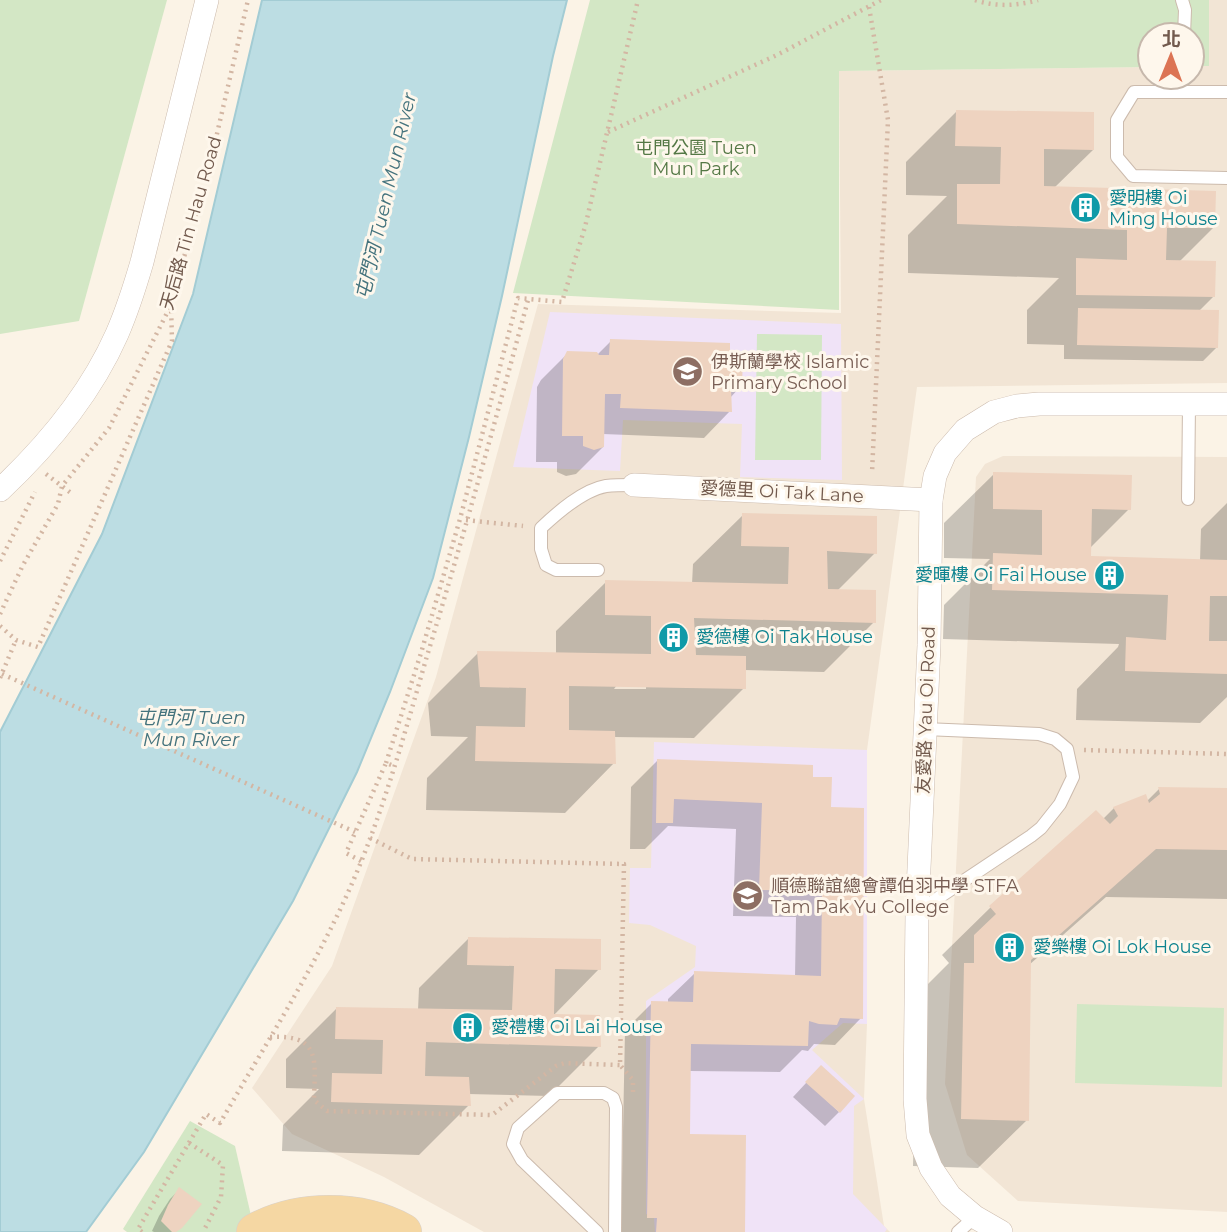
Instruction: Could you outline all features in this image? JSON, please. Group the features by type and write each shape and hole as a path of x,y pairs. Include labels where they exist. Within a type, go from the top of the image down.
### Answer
{"main road":[{"path":"256,1232 288,1220 314,1215 363,1217 403,1232"}],"street":[{"name":"天后路 Tin Hau Road","path":"0,490 63,423 82,397 116,335 142,262 207,0"},
{"name":"友愛路 Yau Oi Road","path":"1001,1232 967,1225 931,1168 918,1135 915,1099 917,913 929,645 931,500 935,476 945,453 965,430 994,412 1017,406 1227,404"},
{"name":"愛德里 Oi Tak Lane","path":"634,485 931,500"}],"lane":[{"path":"1182,0 1185,21"},
{"path":"1227,92 1134,92 1117,120 1117,157 1133,176 1227,177"},
{"path":"1188,499 1189,404"},
{"path":"598,570 556,570 546,565 541,549 541,528 562,508 582,496 604,486 634,485"},
{"path":"917,913 1041,828 1060,804 1073,777 1067,749 1055,740 1039,734 925,729"},
{"path":"597,1232 522,1160 513,1144 518,1128 557,1093 604,1093 613,1098 616,1107 615,1232"}],"path":[{"name":"天后路 Tin Hau Road","path":"0,614 23,565 58,504 62,486 109,428 171,305 213,151 248,0"},
{"path":"361,861 346,853 352,830 386,763 421,653 460,519 518,299 562,302 584,227 638,0"},
{"path":"607,132 777,55 881,0"},
{"path":"975,0 988,4 1021,5 1038,0"},
{"path":"869,7 888,120 871,496"},
{"path":"0,626 16,640 38,647 172,341 171,305 164,300"},
{"path":"142,1232 138,1229 206,1114 220,1123 321,946 361,861 395,763 468,521 528,300"},
{"path":"0,561 45,473 71,493"},
{"path":"460,519 541,528"},
{"path":"16,640 1,676 352,830"},
{"path":"1067,749 1227,754"},
{"path":"386,763 395,763"},
{"path":"370,838 412,859 624,864 620,1065 633,1080 633,1108"},
{"path":"270,1037 283,1036 303,1041 315,1057 314,1100 327,1111 492,1115 556,1066 565,1063 620,1065"},
{"path":"189,1143 223,1165 221,1197 203,1232"}],"shaded area":[{"path":"1209,0 1227,0 1227,383 917,387 867,750 867,1024 864,1099 884,1226 890,1232 484,1232 384,1177 292,1134 252,1088 332,966 436,677 538,304 841,313 839,71 1136,67 1136,91 1206,91 1206,66 1209,66"},
{"name":"伊斯蘭學校 Islamic Primary School","path":"550,312 841,324 842,480 740,477 742,424 623,420 620,471 513,467"},
{"path":"1003,456 1227,457 1227,1212 1018,1201 967,1155 945,1084 976,477 985,464"},
{"path":"654,742 867,750 867,1024 843,1023 812,1050 864,1099 854,1106 853,1194 887,1229 885,1232 655,1232 654,1218 646,1214 646,1001 695,967 696,946 650,925 629,923 630,868 651,868"}],"green space":[{"path":"0,0 167,0 79,321 0,334"},
{"name":"屯門公園 Tuen Mun Park","path":"590,0 1209,0 1209,66 1206,66 1206,21 1136,21 1136,67 839,71 839,310 513,293"},
{"path":"757,334 822,335 821,460 755,460"},
{"path":"1077,1004 1224,1008 1222,1087 1075,1083"},
{"path":"190,1121 235,1146 252,1220 239,1232 127,1232 123,1229"}],"water":[{"name":"屯門河 Tuen Mun River","path":"262,0 567,0 502,296 433,578 357,772 293,901 144,1152 86,1232 0,1232 0,732 102,534 193,294"}],"building":[{"name":"愛明樓 Oi Ming House","path":"956,110 1094,112 1094,150 1044,149 1044,186 1216,191 1215,228 1167,228 1166,260 1216,261 1215,297 1076,295 1076,258 1127,260 1127,230 957,224 957,184 1000,184 1001,147 955,146"},
{"path":"1078,308 1219,310 1218,348 1077,345"},
{"path":"610,339 730,343 730,352 743,352 742,388 731,388 732,412 620,408 621,394 605,394 604,447 594,450 583,446 583,436 562,436 563,359 567,351 609,355"},
{"name":"愛暉樓 Oi Fai House","path":"993,472 1132,475 1131,510 1092,509 1091,556 1227,560 1227,596 1210,596 1209,641 1227,641 1227,674 1125,671 1126,637 1166,640 1168,595 992,590 993,553 1042,555 1042,510 993,509"},
{"name":"愛德樓 Oi Tak House","path":"742,513 877,516 877,554 827,551 828,589 876,590 876,623 694,618 696,655 746,656 746,689 569,686 569,730 615,731 616,764 475,761 476,726 525,727 526,688 480,687 477,651 651,654 651,616 605,615 605,580 788,584 789,547 741,546"},
{"path":"657,759 813,765 813,777 832,777 831,807 864,808 863,1019 840,1018 837,1025 809,1021 808,1046 691,1044 690,1134 746,1135 745,1232 656,1232 657,1218 647,1218 651,1001 693,1002 694,971 821,976 822,891 759,890 762,803 674,799 673,823 656,823"},
{"name":"愛樂樓 Oi Lok House","path":"1158,787 1227,788 1227,850 1156,849 1031,960 1029,1121 961,1119 964,963 974,963 974,935 996,914 989,906 1096,810 1110,824 1118,816 1113,807 1146,794 1149,803 1160,794"},
{"name":"愛禮樓 Oi Lai House","path":"468,937 601,939 601,970 555,969 554,1014 600,1015 601,1047 426,1042 425,1076 469,1077 471,1106 331,1102 332,1073 382,1074 383,1040 335,1039 336,1007 512,1010 514,966 467,965"},
{"path":"821,1065 855,1096 840,1113 805,1082"},
{"path":"179,1187 202,1204 182,1228 172,1232 161,1221"}],"place":[{"name":"愛明樓 Oi Ming House","path":"1086,208"},
{"name":"伊斯蘭學校 Islamic Primary School","path":"688,372"},
{"name":"愛暉樓 Oi Fai House","path":"1110,575"},
{"name":"愛德樓 Oi Tak House","path":"673,637"},
{"name":"順德聯誼總會譚伯羽中學 STFA Tam Pak Yu College","path":"748,896"},
{"name":"愛樂樓 Oi Lok House","path":"1010,947"},
{"name":"愛禮樓 Oi Lai House","path":"468,1027"}]}
